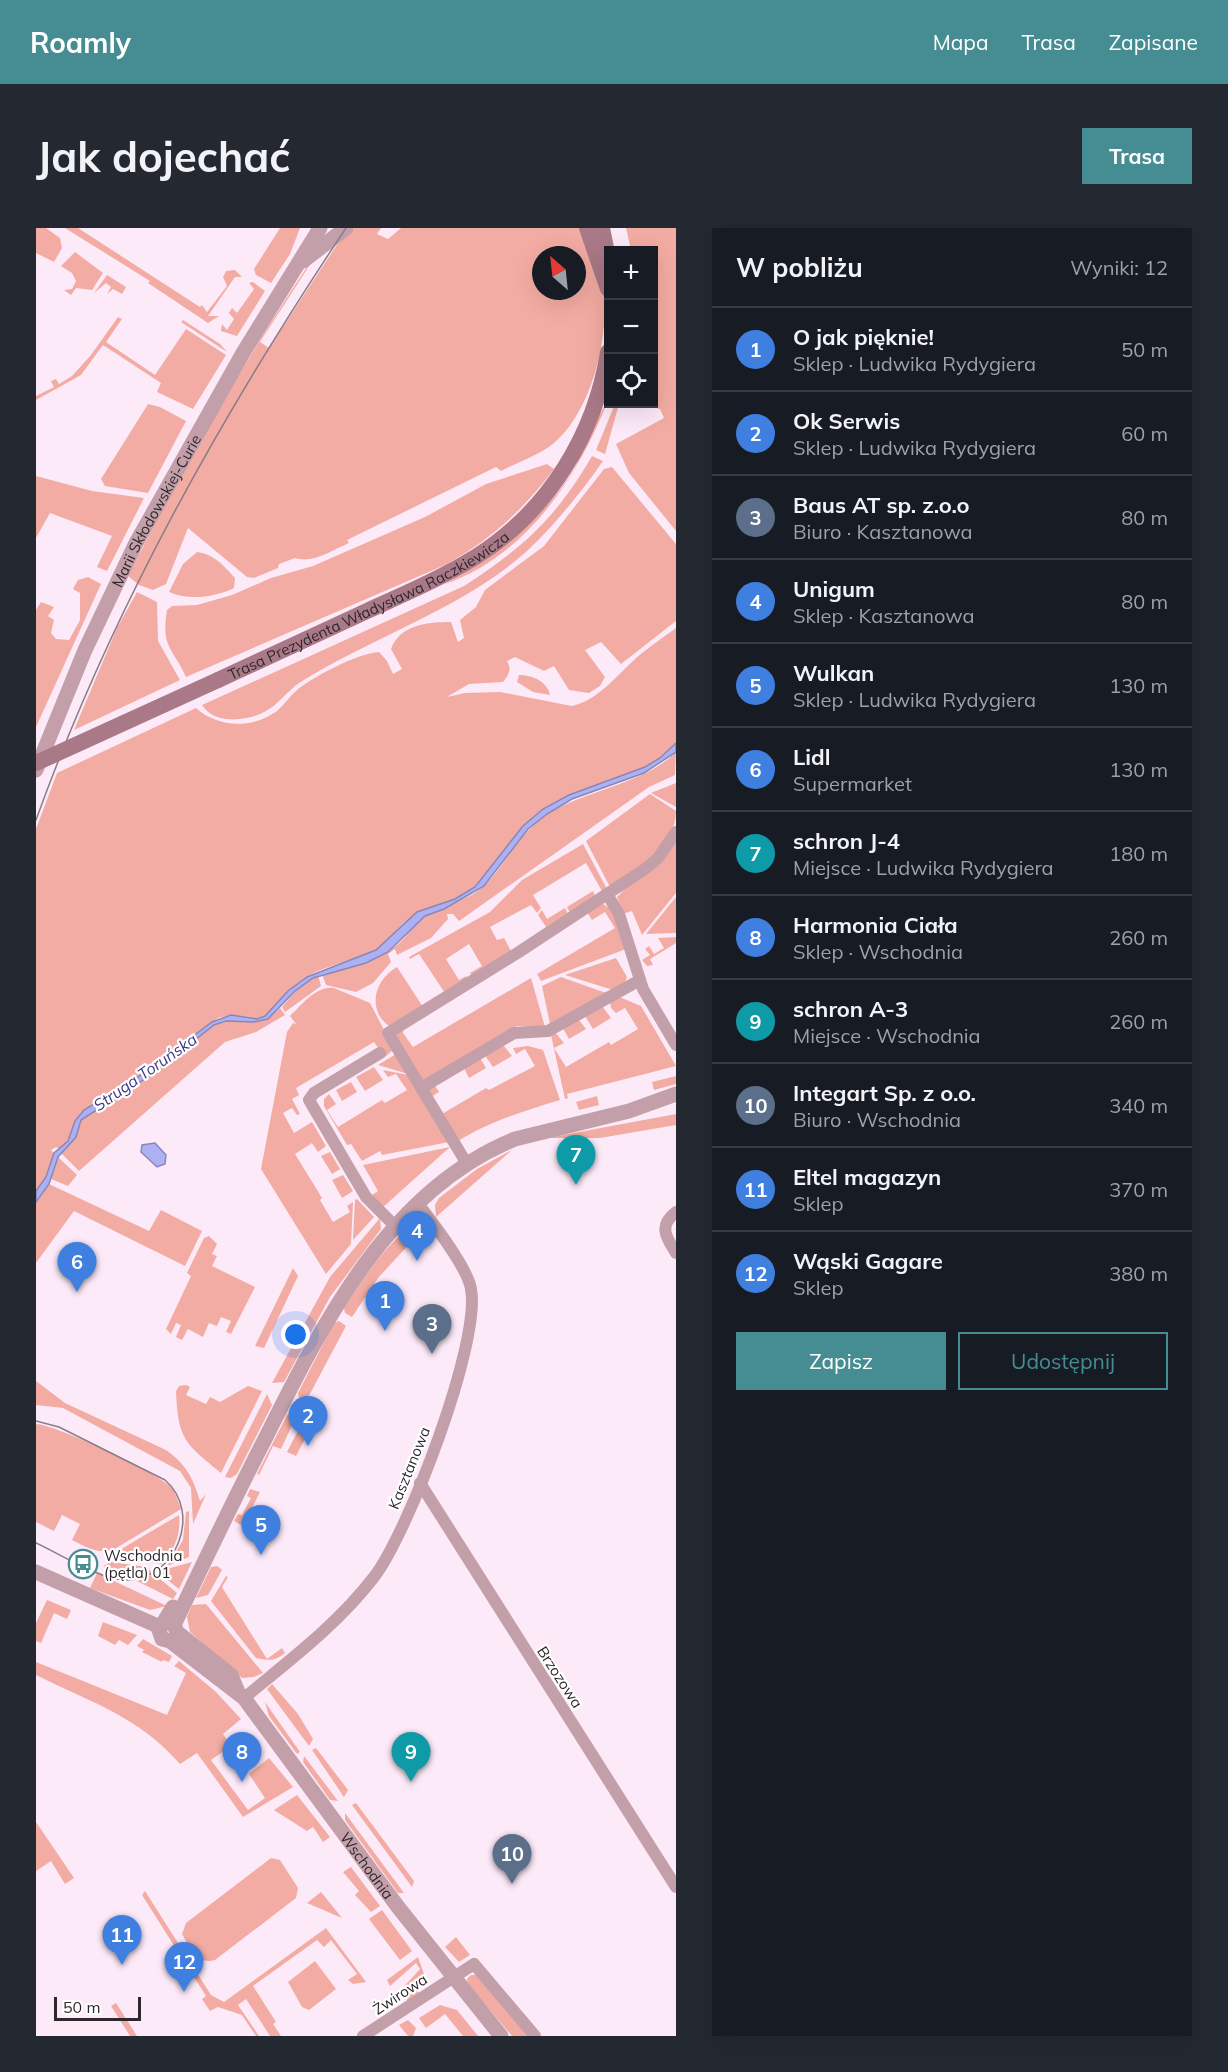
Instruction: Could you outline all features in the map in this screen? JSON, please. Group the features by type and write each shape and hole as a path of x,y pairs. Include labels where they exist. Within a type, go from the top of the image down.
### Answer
{"main road":[{"path":"587,228 604,276"},
{"path":"602,228 606,246"},
{"name":"Trasa Prezydenta Władysława Raczkiewicza","path":"36,764 454,570 513,529 548,491 580,441 598,397 609,354"}],"street":[{"name":"Marii Skłodowskiej-Curie","path":"36,770 43,736 136,543 260,323 301,262 320,228"},
{"name":"Marii Skłodowskiej-Curie","path":"301,262 346,228"},
{"path":"467,1164 388,1034 645,869 657,858 676,832"},
{"path":"607,894 619,914 640,980 676,1045"},
{"path":"421,1088 514,1033 548,1031 640,980"},
{"path":"380,1053 314,1093 309,1100 366,1197 396,1227"},
{"path":"169,1630 332,1311 396,1227 418,1204 467,1164 514,1139 629,1110 676,1094"},
{"path":"629,1110 676,1106"},
{"name":"Kasztanowa","path":"241,1695 328,1627 364,1588 391,1547 420,1483 460,1370 472,1299 466,1276 418,1204"},
{"path":"676,1212 665,1222 664,1229 676,1253"},
{"name":"Brzozowa","path":"420,1483 676,1887"},
{"name":"Wschodnia","path":"36,1572 169,1630 231,1675 241,1695 398,1907 501,2036"},
{"name":"Żwirowa","path":"363,2036 474,1964 535,2036"}],"shaded area":[{"path":"36,228 46,228 60,238 62,248 54,262 36,253"},
{"path":"65,228 78,228 200,307 202,305 207,312 227,286 223,277 226,271 235,270 242,277 235,277 208,316 219,316 208,323 148,283 150,281"},
{"path":"280,228 300,228 290,254 271,283 256,275 254,269"},
{"path":"354,228 381,228 377,234 388,239 401,228 583,228 602,280 604,322 596,368 589,390 568,429 542,451 501,471 496,467 347,540 349,543 322,555 309,559 295,558 254,578 247,577 188,528 166,584 153,590 139,585 128,576 169,497 259,342 311,263 260,342 269,348 342,237"},
{"path":"626,228 676,228 676,531 629,473 616,444 664,418 660,409 656,408 658,246 630,246"},
{"path":"75,252 103,273 92,290 76,288 71,295 64,290 72,289 76,281 72,273 61,266"},
{"path":"107,275 126,287 122,294 113,289 107,294 111,287 106,283 94,293"},
{"path":"253,282 265,291 237,336 221,331 222,324 227,330 234,319 229,313 232,308 237,313 254,289 249,283"},
{"path":"118,317 122,319 106,342 155,375 186,329 226,355 193,409 157,392 161,383 103,345 81,375 36,400 36,396 54,387 51,381 56,379 59,384 72,376 91,355"},
{"path":"183,320 220,344 227,352 181,322"},
{"path":"148,404 160,407 186,421 148,493 105,486 101,479"},
{"path":"605,408 580,459 564,486 545,511 524,534 500,554 474,571 445,584 482,561 517,535 548,504 574,469"},
{"path":"613,408 618,408 605,454 596,450"},
{"path":"592,456 603,461 557,520 527,551 474,590 327,666 299,683 271,708 253,717 220,718 207,711 202,705 464,586 504,558 537,530 565,497"},
{"path":"547,464 554,469 518,511 492,534 445,565 186,677 169,646 165,632 167,610 172,606 197,605 232,595 271,578 313,566 425,517 486,484"},
{"path":"612,467 676,544 676,621 621,664 601,642 585,650 605,677 600,686 589,693 569,690 554,666 544,671 515,657 507,661 509,672 503,682 469,684 447,697 465,693 500,692 572,706 582,703 601,691 642,653 676,628 676,743 663,756 647,766 576,793 542,810 523,828 492,870 473,888 408,920 379,948 306,977 263,1017 258,1019 218,1018 146,1072 84,1110 64,1145 60,1149 56,1147 51,1150 54,1153 46,1177 36,1191 36,829 57,773 196,708 205,715 225,722 235,724 257,721 277,711 296,691 313,679 348,661 370,653 379,652 387,661 393,674 402,669 391,649 401,634 416,626 451,622 458,642 464,638 460,620 476,607 485,590 544,546 604,469"},
{"path":"36,476 92,491 144,498 107,571 97,567 112,536 50,513 36,538"},
{"path":"197,552 209,555 223,565 235,578 234,588 202,597 169,592 183,564"},
{"path":"88,577 101,584 36,727 36,610 41,602 54,607 48,616 54,620 51,633 56,639 69,640 80,620 80,593 73,589 78,580"},
{"path":"137,592 157,602 158,641 180,680 74,730 117,628"},
{"path":"519,675 538,680 546,686 550,695 533,692 517,682"},
{"path":"676,752 675,775 649,787 459,921 453,914 447,914 448,919 431,938 397,955 395,949 388,954 391,962 373,983 356,992 326,985 322,974 362,964 380,956 397,945 425,916 483,887 531,827 549,813 581,798 633,779 663,763"},
{"path":"676,783 676,807 651,793"},
{"path":"650,794 676,811 669,836 653,856 610,887 586,841"},
{"path":"676,838 676,893 642,935 632,911 623,914 617,897"},
{"path":"583,844 607,889 602,891 586,863 533,895 541,908 537,913 531,905 490,927 497,940 504,938 511,951 472,976 470,973 482,966 469,944 446,959 459,980 466,976 468,979 445,993 419,954 410,959 409,957 490,912 522,880"},
{"path":"593,891 595,896 570,913 567,907"},
{"path":"676,897 676,933 646,934"},
{"path":"602,903 613,911 626,949 541,981 537,974 615,928 605,912 592,920 587,912"},
{"path":"565,908 568,914 546,927 538,915 542,910 547,919"},
{"path":"676,937 676,943 650,959 653,965 647,966 642,960 650,955 645,949 649,946 654,954 664,948 658,938"},
{"path":"616,958 627,977 625,982 613,990 565,975"},
{"path":"397,967 423,1007 389,1026 377,1011 376,995 383,979"},
{"path":"318,975 321,986 285,1012 282,1007 301,985"},
{"path":"561,977 609,994 550,1024 542,986"},
{"path":"531,978 545,1027 517,1026 422,1081 395,1034 404,1028 403,1033 413,1047"},
{"path":"334,988 370,1003 394,1049 385,1057 374,1042 296,1088 299,1095 292,1099 300,1114 297,1115 292,1108 283,1113 294,1133 312,1122 326,1146 318,1152 312,1143 295,1154 322,1198 320,1200 333,1222 350,1212 347,1206 353,1202 351,1244 326,1274 261,1169 287,1032 293,1023 296,1024 290,1016 315,993"},
{"path":"617,996 641,1006 676,1066 567,1094 568,1098 565,1099 551,1035 555,1032 564,1043 554,1048 566,1067 609,1042 611,1045 638,1029 625,1008 616,1013 611,1008 610,1000"},
{"path":"602,1006 611,1018 593,1029 585,1016"},
{"path":"280,1008 285,1015 256,1032 225,1042 79,1171 61,1153 69,1145 85,1116 99,1105 155,1072 208,1029 226,1022 262,1019"},
{"path":"579,1020 586,1029 569,1039 563,1028"},
{"path":"499,1046 504,1046 512,1056 493,1067 486,1057"},
{"path":"528,1046 543,1050 560,1100 495,1122 458,1141 435,1104 442,1114 486,1088 489,1090 535,1066 525,1049 516,1054 513,1048"},
{"path":"396,1054 408,1074 378,1065"},
{"path":"480,1058 486,1068 469,1078 464,1068"},
{"path":"374,1067 383,1080 365,1091 356,1077"},
{"path":"383,1070 408,1075 449,1142 382,1155 380,1151 362,1161 351,1144 347,1145 324,1106 324,1099 329,1094 336,1104 327,1110 338,1127 382,1100 385,1103 407,1090 396,1074 388,1077"},
{"path":"676,1076 676,1084 654,1090 652,1082"},
{"path":"351,1082 357,1092 342,1101 336,1090"},
{"path":"434,1084 439,1092 431,1097 427,1090"},
{"path":"597,1096 599,1105 579,1110 576,1102"},
{"path":"676,1114 676,1125 600,1138 547,1138"},
{"path":"450,1147 382,1208 372,1195 378,1191 363,1165"},
{"path":"512,1150 436,1217 435,1205 439,1198 477,1169"},
{"path":"330,1152 340,1169 332,1174 321,1156"},
{"path":"58,1157 77,1175 68,1186 51,1179"},
{"path":"343,1175 353,1191 342,1198 332,1180"},
{"path":"49,1184 149,1231 161,1210 202,1231 185,1266 74,1211 36,1263 36,1202"},
{"path":"357,1199 374,1217 353,1240 355,1200"},
{"path":"380,1218 381,1229 330,1297 284,1382 272,1383 330,1277"},
{"path":"420,1224 426,1226 378,1278 352,1317 345,1313 344,1308 389,1246 400,1235"},
{"path":"209,1236 217,1244 212,1254 217,1256 212,1266 255,1287 231,1334 226,1332 231,1321 221,1317 217,1326 209,1323 203,1337 188,1329 182,1340 176,1337 181,1325 176,1323 171,1334 166,1329 191,1276 187,1273 204,1238"},
{"path":"293,1268 298,1276 264,1348 255,1346"},
{"path":"339,1321 346,1326 304,1405 298,1393 334,1323"},
{"path":"36,1381 65,1403 173,1455 188,1472 200,1501 206,1494 193,1524 191,1488 180,1471 63,1408 36,1405"},
{"path":"179,1386 190,1387 186,1395 206,1404 210,1397 220,1402 248,1386 262,1391 221,1473 191,1447 182,1431 176,1391"},
{"path":"267,1394 272,1405 237,1474 231,1478 225,1477"},
{"path":"287,1415 295,1419 281,1449 273,1446 259,1475 257,1474"},
{"path":"302,1423 304,1424 301,1431 305,1424 312,1425 296,1456 287,1452"},
{"path":"36,1424 84,1440 148,1472 172,1488 181,1509 113,1550 107,1551 92,1549 72,1540 80,1524 62,1515 54,1531 36,1522"},
{"path":"250,1489 260,1492 243,1526 234,1521 238,1514 242,1515 251,1498 247,1496"},
{"path":"189,1511 189,1557 167,1566 183,1540 186,1512"},
{"path":"179,1515 176,1541 161,1564 111,1555"},
{"path":"111,1562 147,1567 152,1573 131,1578 103,1566"},
{"path":"192,1562 179,1589 160,1574 163,1570"},
{"path":"217,1566 222,1570 208,1595 196,1598 211,1567"},
{"path":"97,1573 167,1606 150,1610 90,1588"},
{"path":"154,1574 177,1593 173,1599 137,1581"},
{"path":"226,1576 228,1577 222,1587 267,1659 282,1648 285,1653 278,1658 265,1660 256,1658 211,1601"},
{"path":"47,1600 71,1610 67,1619 54,1613 41,1643 36,1641 36,1623"},
{"path":"206,1604 263,1673 254,1677 242,1678 190,1632 187,1617 192,1605"},
{"path":"103,1622 137,1635 128,1645 119,1640 115,1645 98,1636"},
{"path":"143,1639 172,1656 169,1662 163,1660 162,1662 142,1652 144,1650 137,1646"},
{"path":"179,1661 216,1692 241,1719 223,1734 246,1767 243,1769 228,1748 211,1760 248,1810 265,1798 249,1774 269,1758 293,1787 243,1817 197,1753 180,1764 148,1734 131,1722 36,1675 36,1662 167,1715 186,1673 174,1666"},
{"path":"272,1684 298,1714 313,1739 309,1746 267,1689"},
{"path":"265,1702 300,1752 297,1754 269,1716"},
{"path":"316,1748 348,1790 344,1797 312,1750"},
{"path":"304,1756 338,1801 330,1800 303,1762"},
{"path":"297,1795 330,1837 323,1842 313,1827 307,1831 274,1810"},
{"path":"356,1803 414,1881 412,1887 352,1805"},
{"path":"345,1813 404,1893 398,1893 345,1820"},
{"path":"36,1822 74,1878 65,1884 51,1861 36,1871"},
{"path":"271,1858 280,1860 298,1888 296,1898 215,1960 199,1958 191,1950 182,1934 186,1923"},
{"path":"351,1867 380,1906 371,1912 355,1895 359,1891 343,1872"},
{"path":"145,1891 211,1995 224,2002 326,1928 366,1982 353,1984 348,1980 357,1974 331,1940 324,1947 317,1940 253,1986 276,2022 273,2024 281,2036 270,2036 246,1999 238,2005 259,2036 256,2036 242,2015 218,2007 210,2011 202,1999 206,1996 142,1895"},
{"path":"321,1892 342,1918 307,1903"},
{"path":"382,1910 412,1951 400,1960 369,1919"},
{"path":"456,1937 470,1955 459,1962 445,1947"},
{"path":"418,1957 424,1974 416,1989 419,1993 408,2001 400,1991 420,1969 416,1963 390,1986 387,1980"},
{"path":"315,1961 336,1989 309,2010 302,2007 288,1982"},
{"path":"471,1975 477,1975 528,2036 512,2036 468,1984 467,1979"},
{"path":"116,2003 137,2036 130,2036 111,2006"},
{"path":"440,2005 457,2010 478,2036 463,2036 445,2014 426,2028 419,2018"},
{"path":"408,2020 416,2028 413,2036 408,2036 399,2025"}],"water":[{"path":"676,743 676,752 644,773 572,799 547,814 528,829 484,886 444,909 425,916 388,952 366,963 313,978 295,991 268,1019 254,1022 226,1021 214,1025 148,1077 81,1120 76,1137 58,1157 49,1184 36,1202 36,1191 46,1177 54,1153 68,1141 75,1121 84,1110 146,1072 212,1022 231,1015 257,1019 265,1016 288,991 307,977 376,950 417,912 455,899 475,887 523,826 543,809 569,795 645,767 660,758"},
{"path":"155,1143 166,1155 165,1164 157,1167 141,1152 142,1145"}],"tram line":[{"path":"36,820 99,665 173,515 256,369 346,228"},
{"path":"36,1421 59,1427 165,1480 176,1494 182,1510 182,1526 178,1543 170,1558 158,1569 143,1577 115,1579 92,1571 36,1543"}],"place":[{"name":"schron J-4","path":"576,1185"},
{"name":"Unigum","path":"417,1261"},
{"name":"Lidl","path":"77,1292"},
{"name":"O jak pięknie!","path":"385,1331"},
{"name":"Baus AT sp. z.o.o","path":"432,1354"},
{"name":"Ok Serwis","path":"308,1446"},
{"name":"Wulkan","path":"261,1555"},
{"name":"Wschodnia (pętla) 01","path":"83,1564"},
{"name":"Harmonia Ciała","path":"242,1782"},
{"name":"schron A-3","path":"411,1782"},
{"name":"Integart Sp. z o.o.","path":"512,1884"},
{"name":"Eltel magazyn","path":"122,1965"},
{"name":"Wąski Gagare","path":"184,1992"}],"water label":[{"name":"Struga Toruńska","path":"145,1072"}]}
